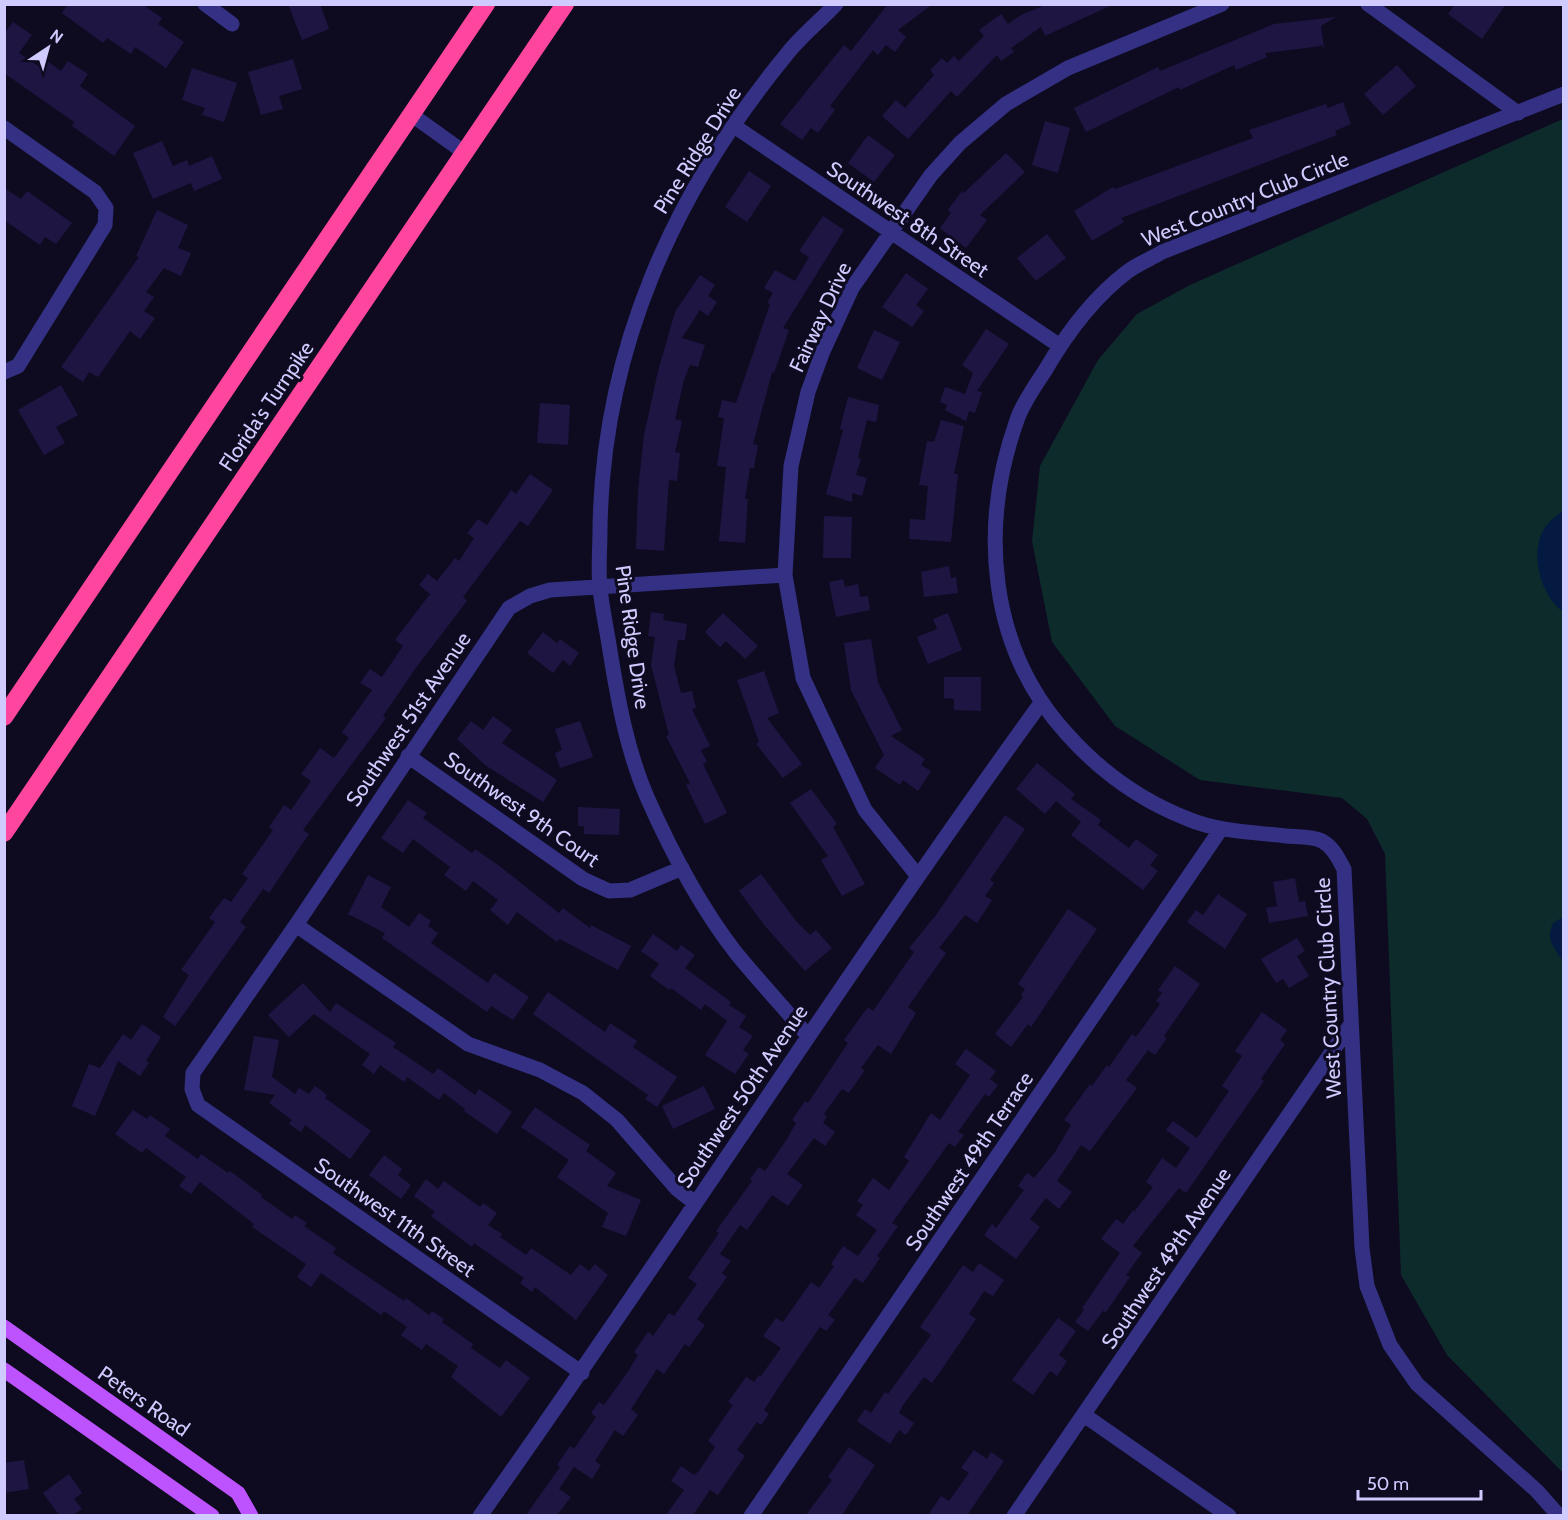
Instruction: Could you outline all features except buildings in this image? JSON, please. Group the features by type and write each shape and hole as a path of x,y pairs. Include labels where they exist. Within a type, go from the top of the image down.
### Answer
{"highway":[{"name":"Florida's Turnpike","path":"4,717 486,4"},
{"name":"Florida's Turnpike","path":"4,833 565,4"}],"main road":[{"name":"Peters Road","path":"4,1327 238,1493 251,1515"},
{"path":"4,1370 212,1515"}],"street":[{"path":"205,4 232,24"},
{"name":"Pine Ridge Drive","path":"808,1036 735,951 682,868 646,795 620,710 600,587 601,476 613,400 624,353 647,284 674,224 734,126 788,52 836,4"},
{"name":"Fairway Drive","path":"917,875 865,810 803,678 784,575 791,466 808,392 823,351 852,288 931,175 960,143 1006,104 1068,68 1222,4"},
{"path":"1368,4 1518,113"},
{"name":"West Country Club Circle","path":"1559,1515 1537,1491 1417,1384 1390,1345 1367,1286 1362,1248 1344,869 1334,851 1322,841 1305,837 1221,829 1189,820 1147,800 1115,778 1067,735 1041,703 1014,650 996,580 996,498 1017,418 1060,346 1098,297 1128,272 1162,252 1563,94"},
{"path":"412,115 465,153"},
{"name":"Southwest 8th Street","path":"734,126 1060,346"},
{"path":"4,128 94,192 106,208 105,225 18,366 4,372"},
{"name":"Southwest 51st Avenue","path":"192,1089 193,1073 297,925 509,608 530,596 550,590 784,575"},
{"name":"Southwest 50th Avenue","path":"480,1515 582,1372 917,875 1041,703"},
{"name":"Southwest 9th Court","path":"408,756 583,879 609,891 630,890 682,868"},
{"name":"Southwest 49th Terrace","path":"751,1515 1221,829"},
{"path":"297,925 468,1044 540,1070 583,1093 617,1120 677,1189 695,1203"},
{"name":"Southwest 49th Avenue","path":"1014,1515 1351,1024"},
{"name":"Southwest 11th Street","path":"192,1089 198,1105 582,1372"},
{"path":"1084,1415 1229,1515"}],"green space":[{"path":"1563,119 1563,1473 1447,1355 1401,1275 1385,854 1367,819 1342,798 1200,780 1115,726 1052,642 1032,541 1040,466 1098,360 1137,314 1190,285"}],"water":[{"path":"1563,511 1564,611 1562,611 1544,587 1537,555 1543,531 1550,521"},
{"path":"1563,917 1563,962 1550,939 1550,934 1553,923"}]}
